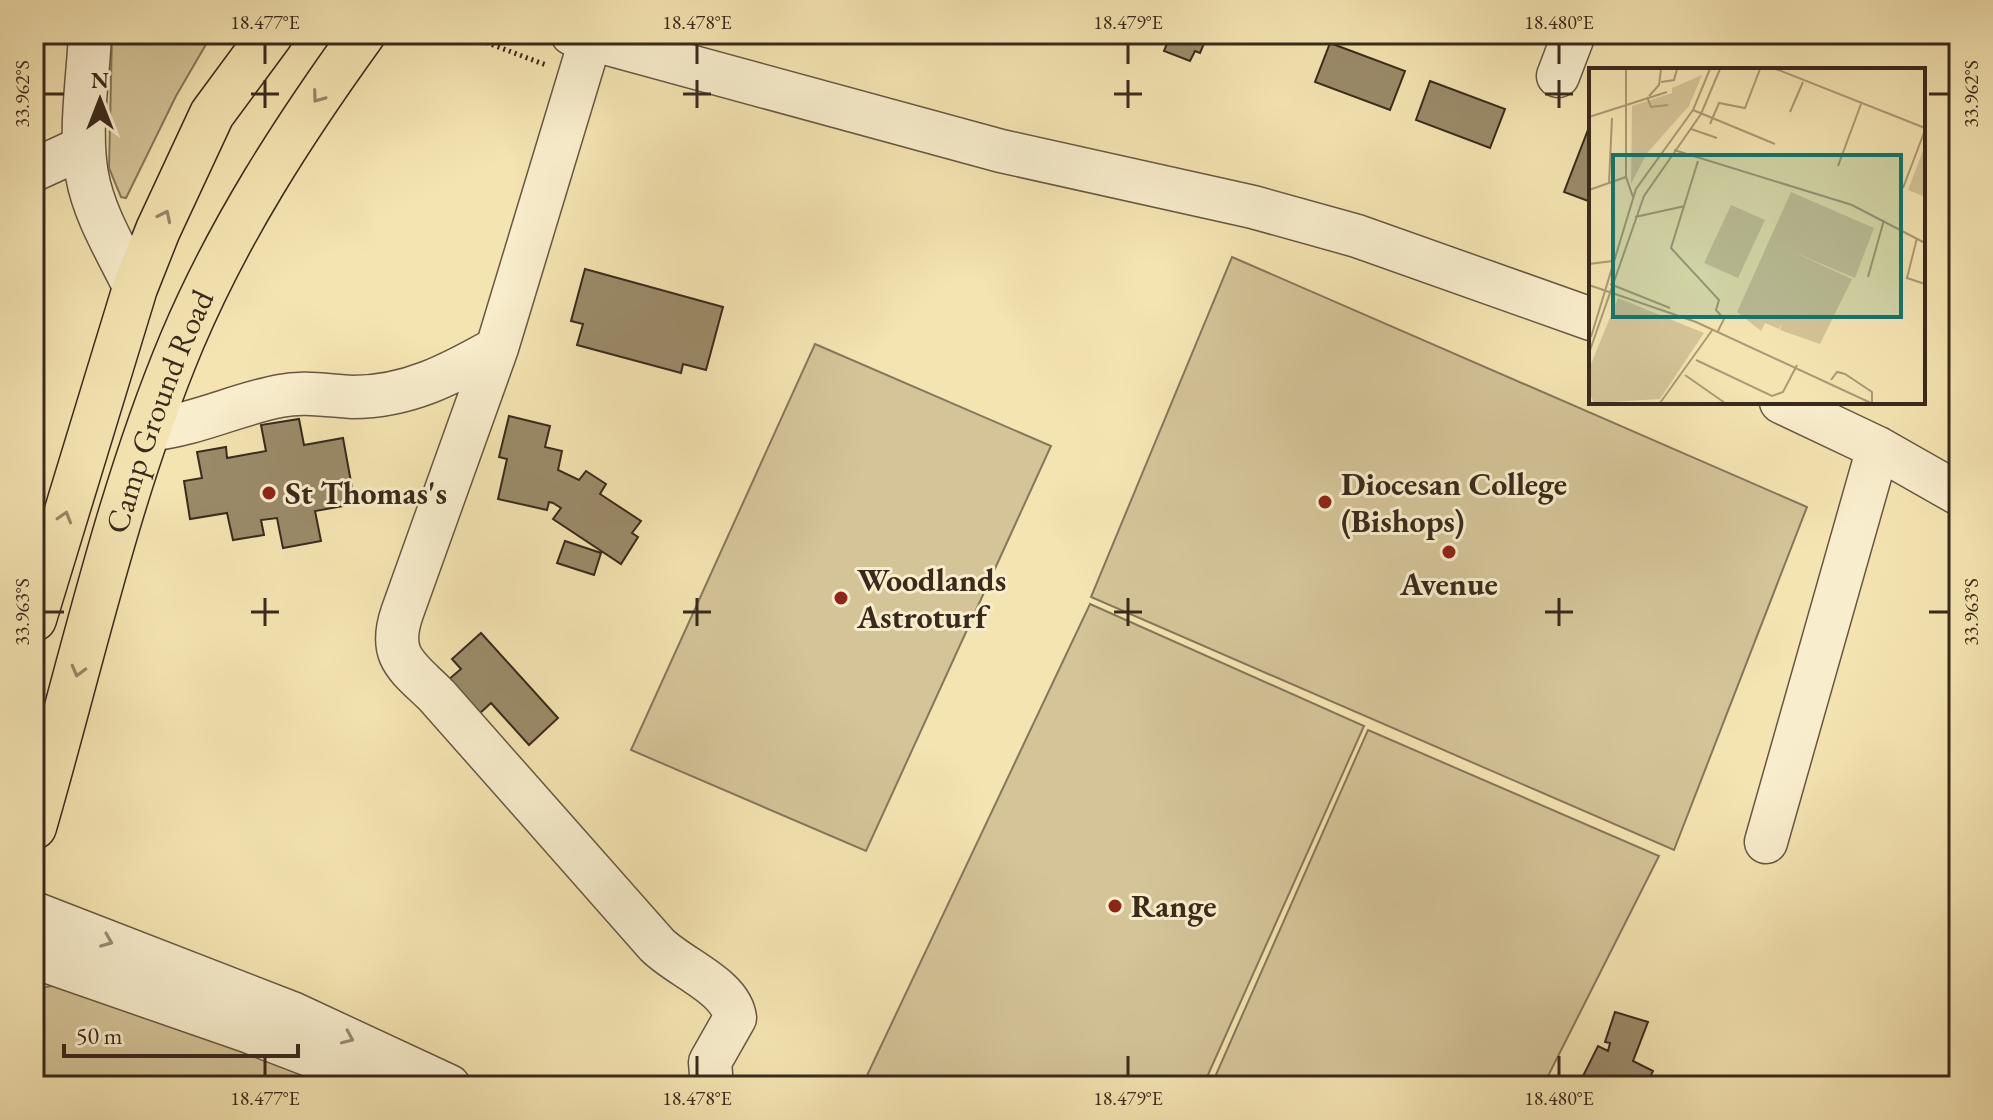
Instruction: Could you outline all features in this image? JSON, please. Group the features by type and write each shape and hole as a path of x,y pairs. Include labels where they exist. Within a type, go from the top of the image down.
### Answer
{"main road":[{"name":"Camp Ground Road","path":"34,619 135,288 212,114 271,34"},
{"name":"Camp Ground Road","path":"34,827 149,430 182,342 274,161 363,34"}],"street":[{"path":"90,34 84,147 93,200 135,288"},
{"path":"1558,76 1574,34"},
{"path":"712,1086 710,1062 735,1018 728,998 672,960 657,945 437,696 401,660 396,645 402,613 497,348 581,51 1298,219 1357,236 1589,318"},
{"path":"34,170 84,147"},
{"path":"149,430 209,419 278,396 390,395 451,374 497,348"},
{"path":"1785,404 1878,448 1959,494"},
{"path":"1766,842 1878,448"},
{"path":"34,913 292,1013 449,1086"},
{"path":"34,957 247,1031 390,1086"}],"path":[{"path":"464,34 581,51"}],"shaded area":[{"path":"112,34 212,34 176,96 126,198 121,197 109,168"},
{"name":"Avenue","path":"1232,257 1807,507 1674,850 1091,597"},
{"name":"Woodlands Astroturf","path":"815,344 1051,446 866,851 631,750"},
{"name":"Range","path":"1090,604 1364,726 1203,1086 862,1086"},
{"name":"Range","path":"1368,730 1659,856 1543,1086 1211,1086"},
{"path":"64,984 249,1049 332,1086 34,1086 34,989"}],"building":[{"path":"1171,34 1208,34 1200,53 1195,51 1190,61 1164,51"},
{"path":"1213,34 1237,34 1233,43"},
{"path":"1330,43 1405,71 1390,110 1315,82"},
{"path":"1430,81 1505,109 1490,148 1416,120"},
{"path":"1589,127 1589,201 1564,192"},
{"path":"585,269 723,307 706,370 683,364 681,373 577,345 583,324 571,321"},
{"path":"509,416 550,426 545,447 562,451 558,470 579,480 586,471 606,484 600,494 641,521 632,533 638,537 621,564 553,519 561,508 553,503 549,502 547,510 498,499 507,459 499,457"},
{"name":"St Thomas's","path":"299,419 304,445 343,438 355,504 315,511 321,541 283,548 277,518 261,520 264,535 233,540 227,513 190,519 184,481 202,478 197,452 226,447 227,458 266,451 261,425"},
{"path":"565,541 601,553 594,575 557,563"},
{"path":"481,633 558,718 529,745 491,703 479,714 448,680 461,669 452,659"},
{"path":"1615,1012 1648,1022 1633,1061 1653,1071 1650,1077 1668,1086 1578,1086 1598,1046 1608,1051 1610,1043 1605,1042"}],"place":[{"name":"St Thomas's","path":"269,493"},
{"name":"Diocesan College (Bishops)","path":"1325,502"},
{"name":"Avenue","path":"1449,552"},
{"name":"Woodlands Astroturf","path":"841,598"},
{"name":"Range","path":"1115,906"}]}
